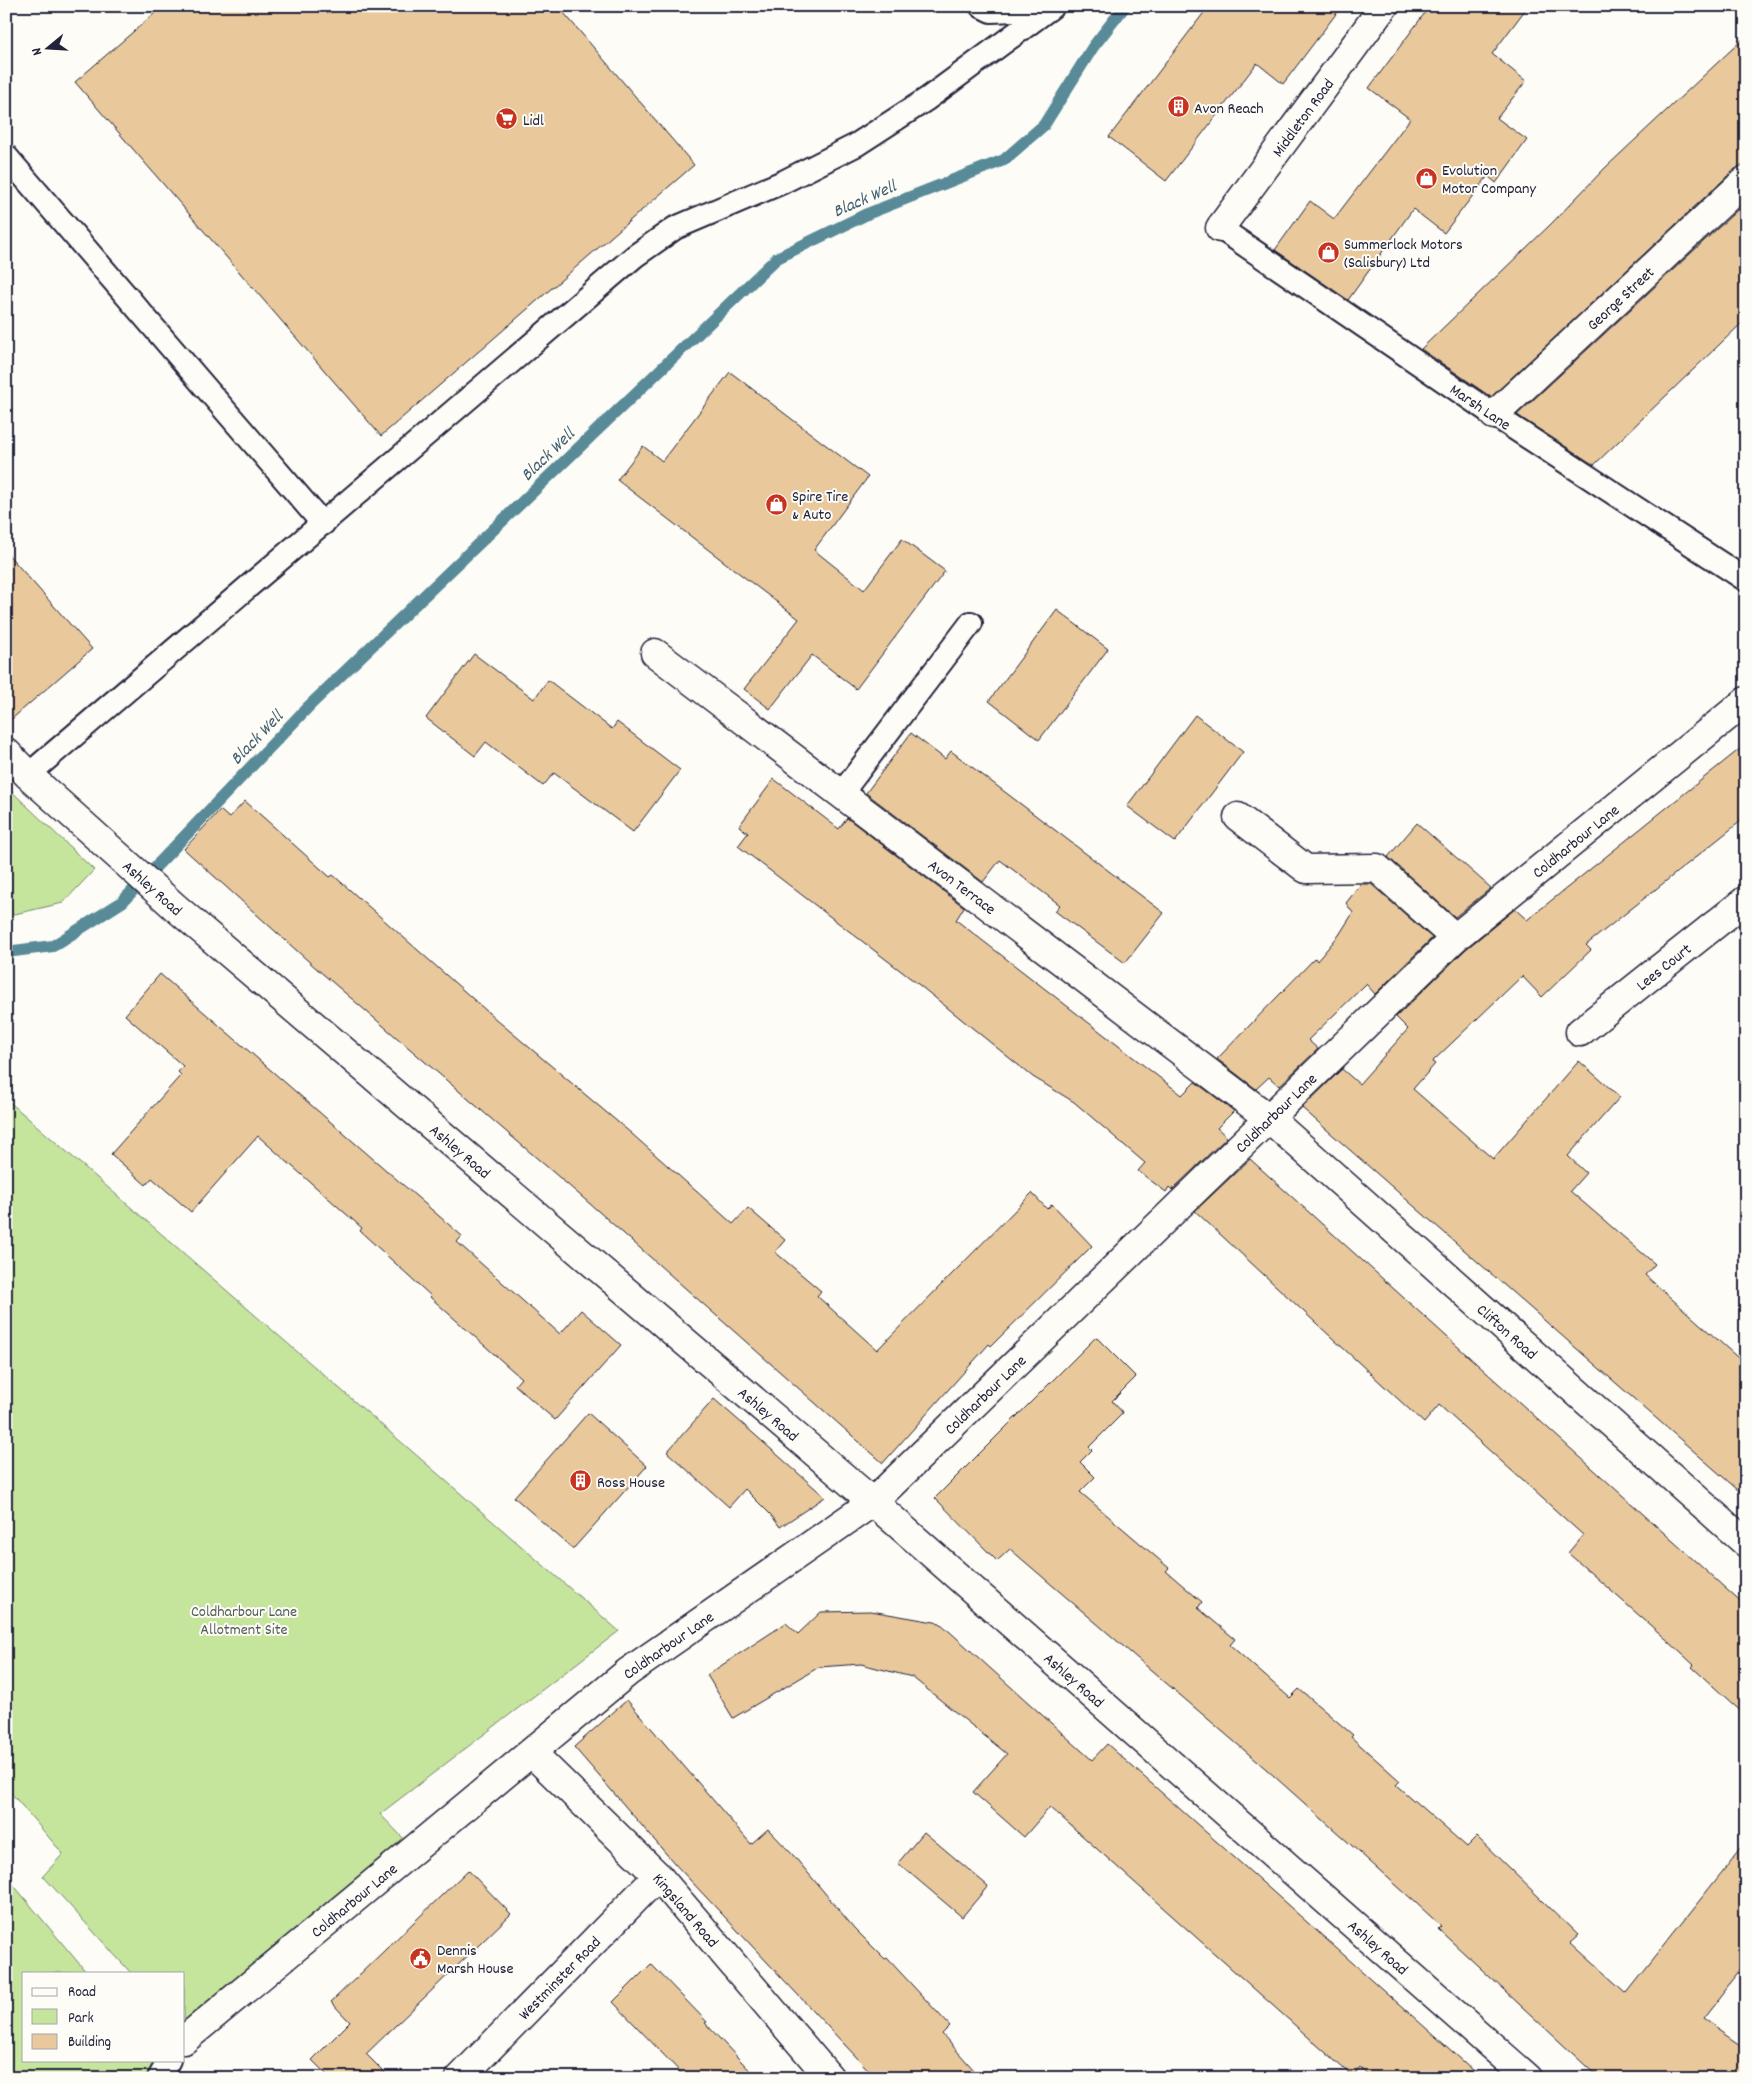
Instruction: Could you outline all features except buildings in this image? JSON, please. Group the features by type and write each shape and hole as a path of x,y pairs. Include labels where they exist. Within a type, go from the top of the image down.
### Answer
{"street":[{"name":"Middleton Road","path":"1220,228 1384,6"},
{"name":"George Street","path":"1494,414 1746,180"},
{"name":"Avon Terrace","path":"655,653 1270,1119"},
{"name":"Coldharbour Lane","path":"185,2039 628,1672 873,1502 1455,938 1746,701"},
{"name":"Ashley Road","path":"6,752 28,776 175,907 873,1502 1528,2078"},
{"path":"1238,817 1306,869 1377,868 1455,938"},
{"name":"Lees Court","path":"1580,1032 1746,900"},
{"name":"Clifton Road","path":"1270,1119 1746,1543"},
{"name":"Kingsland Road","path":"532,1752 658,1876 830,2078"},
{"name":"Westminster Road","path":"460,2078 658,1876"}],"lane":[{"path":"981,6 991,11 1051,8"},
{"path":"28,776 635,256 675,228 783,182 856,145 927,99 1051,8"},
{"path":"6,156 323,524"},
{"name":"Marsh Lane","path":"1220,228 1494,414 1746,580"},
{"path":"841,794 971,623"},
{"path":"159,2078 168,2062"}],"green space":[{"path":"6,786 94,870 63,903 6,916"},
{"name":"Coldharbour Lane Allotment Site","path":"6,1099 619,1631 380,1814 405,1840 185,2022 185,1972 130,1972 43,1876 63,1854 6,1787"},
{"path":"6,1876 86,1972 22,1972 22,2062 158,2062 148,2078 6,2078"}],"waterway":[{"name":"Black Well","path":"6,952 53,946 122,902 309,706 777,258 867,214 1004,160 1044,125 1093,47 1125,6"}],"place":[{"name":"Avon Reach","path":"1178,107"},
{"name":"Lidl","path":"507,119"},
{"name":"Evolution Motor Company","path":"1426,178"},
{"name":"Summerlock Motors (Salisbury) Ltd","path":"1328,252"},
{"name":"Spire Tire & Auto","path":"776,504"},
{"name":"Ross House","path":"581,1481"},
{"name":"Dennis Marsh House","path":"421,1958"}]}
